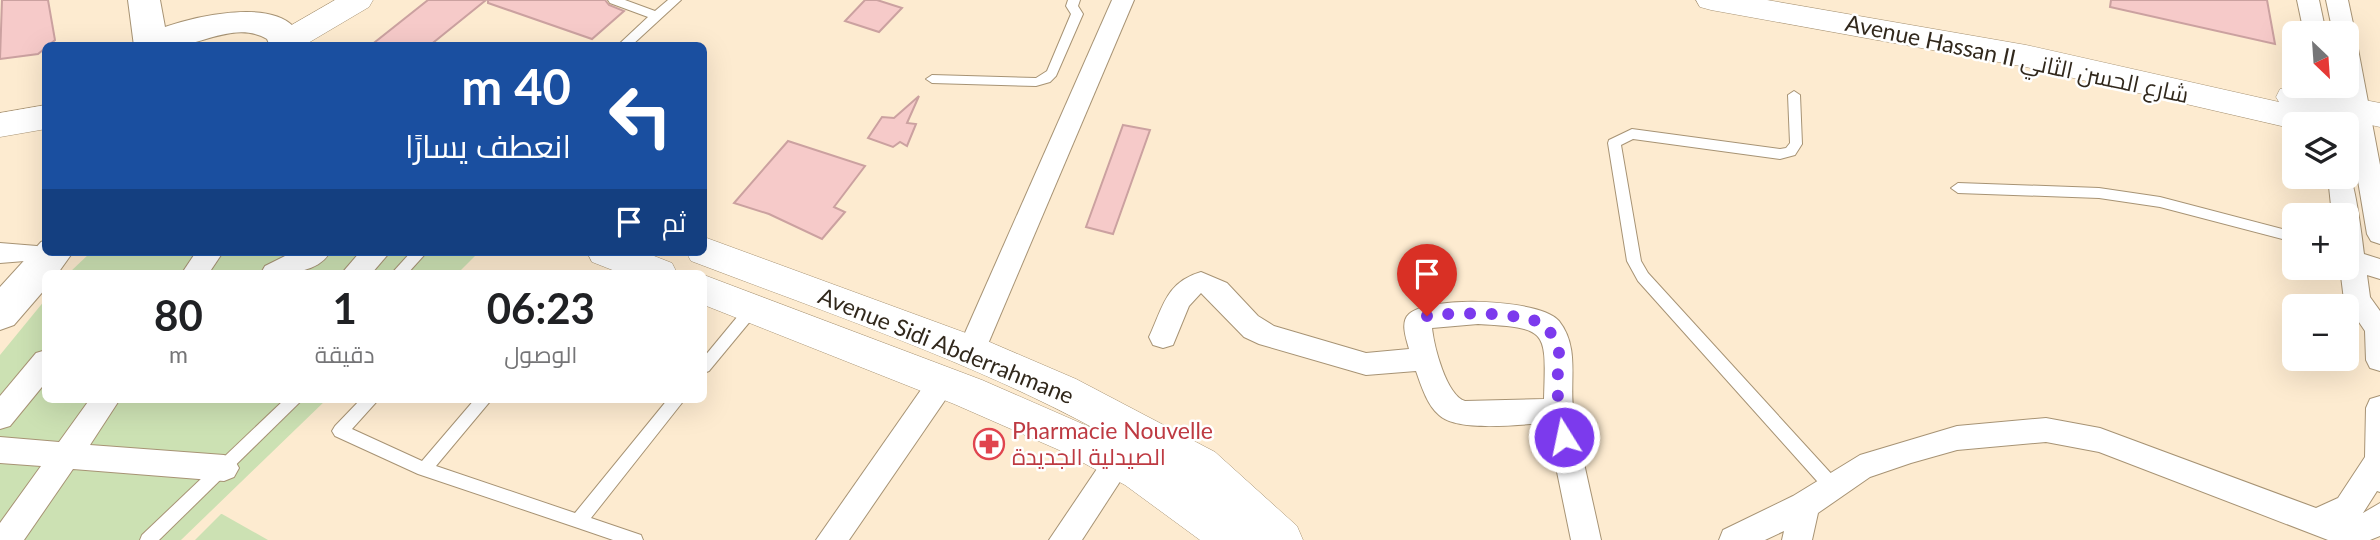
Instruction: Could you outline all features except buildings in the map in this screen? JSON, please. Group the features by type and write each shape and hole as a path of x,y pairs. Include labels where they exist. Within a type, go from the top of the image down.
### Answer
{"highway":[{"path":"144,0 151,42"},
{"path":"154,42 180,14 215,20 242,18 283,37"},
{"path":"0,285 32,248"},
{"path":"0,314 32,248"}],"street":[{"path":"283,37 327,0"},
{"path":"283,37 358,0"},
{"path":"971,351 1123,0"},
{"name":"Avenue Hassan II شارع الحسن الثاني","path":"1711,0 1753,3 2027,47 2318,112"},
{"name":"Avenue Hassan II شارع الحسن الثاني","path":"1816,0 1937,31"},
{"path":"2308,0 2312,21"},
{"path":"2337,0 2341,21"},
{"path":"0,125 42,118"},
{"path":"2359,156 2380,233"},
{"name":"Avenue Sidi Abderrahmane","path":"707,252 971,351 1062,391 1173,448 1231,491 1282,540"},
{"path":"280,270 309,256"},
{"path":"358,270 373,256"},
{"path":"615,256 651,270"},
{"path":"2359,259 2380,269"},
{"path":"752,309 777,278"},
{"path":"2354,280 2357,300 2379,327 2380,360"},
{"path":"1163,337 1185,291 1192,284 1203,283 1219,291 1254,329 1269,336 1366,364 1427,359"},
{"name":"Avenue Sidi Abderrahmane","path":"707,291 942,382 1119,460 1169,488 1231,540"},
{"path":"1559,411 1454,411 1443,401 1417,326 1427,316 1448,313 1542,322 1552,333 1559,352 1559,411 1586,540"},
{"path":"0,417 42,366"},
{"path":"831,540 942,382"},
{"path":"6,540 103,403"},
{"path":"2316,522 2349,508 2379,471 2380,408"},
{"path":"1744,538 1804,506 1831,485 1860,468 1957,438 2046,430 2100,440 2335,529 2368,527 2380,517"},
{"path":"0,450 224,468"},
{"path":"1064,540 1119,460"},
{"path":"1797,540 1804,506"}],"lane":[{"path":"614,0 657,16"},
{"path":"628,42 675,0"},
{"path":"932,79 1036,82 1046,79 1052,73 1077,14 1072,6 1074,0"},
{"path":"1794,95 1796,144 1790,152 1780,154 1632,134 1614,144 1634,261 1643,277 1831,485"},
{"path":"1958,188 2111,194 2160,202 2282,234"},
{"path":"402,270 416,256"},
{"path":"707,363 752,309"},
{"path":"148,540 292,403"},
{"path":"367,403 340,430 424,469 635,540"},
{"path":"424,469 481,403"},
{"path":"578,521 674,403"}],"green space":[{"path":"87,256 475,256 461,270 72,270"},
{"path":"42,304 42,403 323,403 181,540 0,540 0,355"},
{"path":"222,514 268,540 195,540"}],"place":[{"name":"Pharmacie Nouvelle الصيدلية الجديدة","path":"989,444"}],"route":[{"path":"1427,316 1448,313 1528,319 1542,322 1548,327 1557,342 1559,352 1557,390 1564,437"}]}
